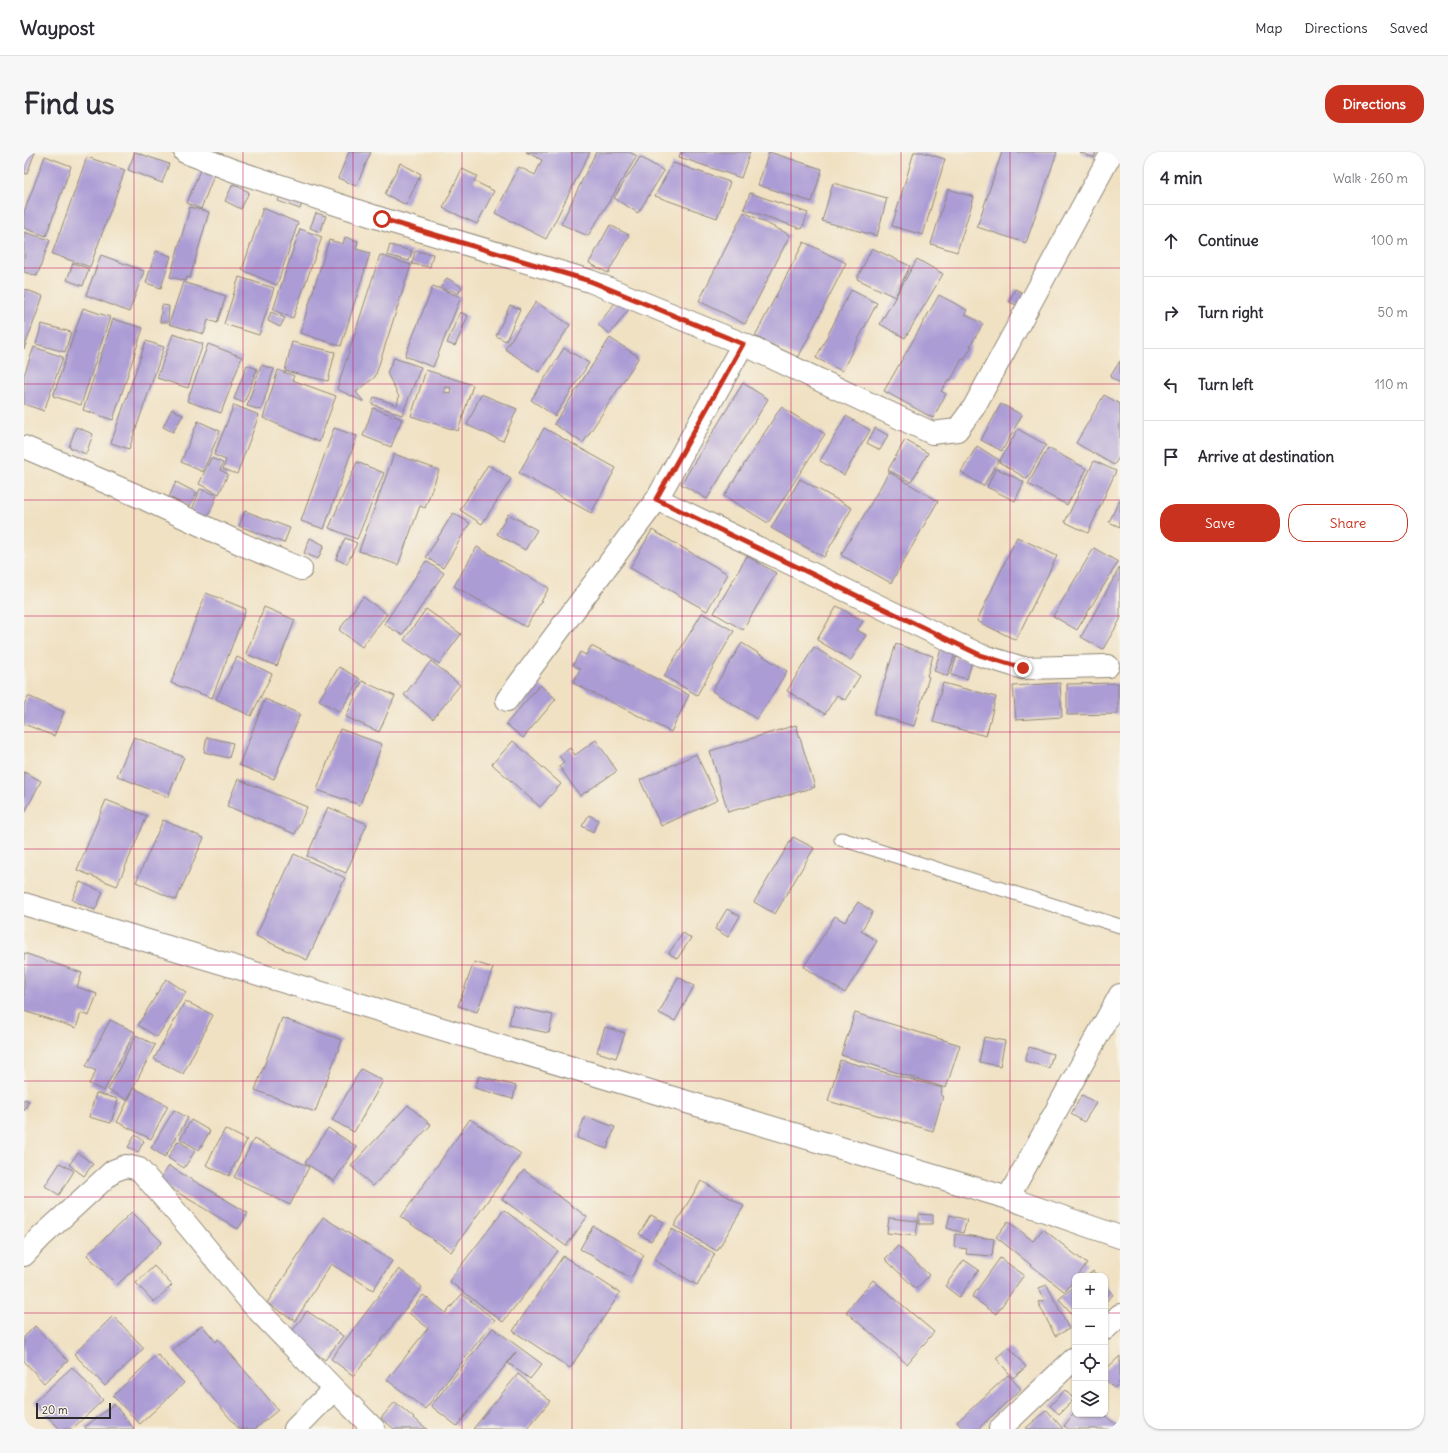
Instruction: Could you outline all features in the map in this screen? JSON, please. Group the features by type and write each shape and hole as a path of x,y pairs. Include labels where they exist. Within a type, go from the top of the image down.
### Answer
{"street":[{"path":"185,152 232,170 382,219 590,281 743,344 932,433 957,430 974,406 1112,152"},
{"path":"507,700 656,499 743,344"},
{"path":"24,447 91,474 244,545 301,569"},
{"path":"656,499 980,655 1023,668 1108,666"},
{"path":"24,904 1008,1198 1120,1237"},
{"path":"1008,1198 1120,995"},
{"path":"24,1255 32,1234 112,1171 126,1166 140,1169 189,1226 253,1305 334,1390 374,1429"},
{"path":"1108,1326 1120,1315"},
{"path":"1000,1429 1072,1361"},
{"path":"295,1429 334,1390"}],"lane":[{"path":"841,839 1120,926"}],"building":[{"path":"24,152 35,152 27,174 24,173"},
{"path":"135,152 169,164 162,183 128,170"},
{"path":"349,152 371,152 356,186 338,178"},
{"path":"526,152 590,152 546,239 495,213 519,167 535,175 542,160"},
{"path":"596,152 629,152 637,156 588,236 561,224"},
{"path":"681,152 750,152 741,178 679,157"},
{"path":"769,152 822,169 812,202 758,185"},
{"path":"914,152 922,152 945,159 923,235 892,226"},
{"path":"1002,152 1057,152 1026,243 977,227"},
{"path":"1079,152 1096,152 1094,158"},
{"path":"45,156 71,166 46,236 24,228 24,212"},
{"path":"87,157 125,170 90,267 52,254"},
{"path":"640,157 664,171 638,213 614,198"},
{"path":"400,163 421,174 406,205 385,194"},
{"path":"673,163 730,182 717,218 655,196"},
{"path":"202,165 216,170 201,209 187,203"},
{"path":"462,169 477,176 474,181 494,191 477,224 443,208"},
{"path":"833,183 887,198 877,236 822,221"},
{"path":"233,184 249,192 241,209 225,201"},
{"path":"948,189 974,197 957,252 931,244"},
{"path":"283,190 304,198 300,209 278,201"},
{"path":"750,193 808,213 802,229 744,209"},
{"path":"190,207 209,212 190,278 187,277 186,281 170,277"},
{"path":"263,208 298,223 277,285 242,270"},
{"path":"744,212 790,235 745,324 699,301"},
{"path":"316,213 326,216 320,232 310,228"},
{"path":"610,225 629,235 608,273 589,263"},
{"path":"300,229 322,237 293,318 273,310"},
{"path":"24,232 50,240 37,276 24,272"},
{"path":"345,237 358,241 356,249 370,253 341,346 300,333 329,240 343,244"},
{"path":"804,242 846,263 798,358 755,336"},
{"path":"390,245 412,251 409,261 387,255"},
{"path":"872,248 910,266 895,297 857,279"},
{"path":"156,251 171,256 161,288 146,283"},
{"path":"415,251 433,254 430,267 412,264"},
{"path":"101,255 144,271 129,312 86,295"},
{"path":"380,255 411,265 375,377 356,392 364,402 337,389"},
{"path":"917,259 943,274 905,338 880,324"},
{"path":"73,263 89,269 83,286 67,280"},
{"path":"239,277 274,288 259,335 224,324"},
{"path":"447,278 462,287 458,294 451,290 449,292 441,287"},
{"path":"183,282 226,296 217,323 208,320 204,334 169,324"},
{"path":"433,286 461,297 433,367 405,356"},
{"path":"24,289 43,296 24,349"},
{"path":"1015,289 1025,294 1019,306 1009,302"},
{"path":"851,290 877,303 842,371 816,358"},
{"path":"939,295 967,310 965,314 983,324 970,346 972,346 964,360 962,359 951,380 949,379 941,391 946,394 933,418 884,391"},
{"path":"618,299 630,308 610,334 598,325"},
{"path":"536,302 570,325 539,372 505,349"},
{"path":"162,305 169,306 168,322 160,322"},
{"path":"510,305 520,309 506,341 496,336"},
{"path":"83,308 110,317 81,405 53,396"},
{"path":"271,312 285,318 280,327 268,321"},
{"path":"460,312 468,316 455,346 447,343"},
{"path":"113,319 143,328 113,420 83,410"},
{"path":"42,324 71,332 65,352 36,344"},
{"path":"173,334 203,344 188,388 157,378"},
{"path":"610,338 639,357 583,443 554,424"},
{"path":"146,341 164,347 129,449 111,443"},
{"path":"292,342 335,352 328,381 285,371"},
{"path":"208,344 242,357 221,413 187,401"},
{"path":"34,347 63,357 44,411 24,404 24,375"},
{"path":"564,348 589,363 555,416 531,400"},
{"path":"394,358 421,367 402,415 372,404 374,397 397,405 399,397 387,373"},
{"path":"1120,361 1120,383 1110,377"},
{"path":"247,365 257,369 244,403 234,399"},
{"path":"261,365 274,369 261,410 247,406"},
{"path":"278,370 294,376 292,380 336,396 319,442 263,418"},
{"path":"426,370 473,385 458,431 411,416","holes":["445,387 451,388 450,393 444,392"]},
{"path":"743,383 768,399 707,499 681,484"},
{"path":"481,394 517,409 503,441 467,425"},
{"path":"1104,395 1120,404 1120,456 1114,465 1076,443"},
{"path":"1001,404 1022,415 1002,451 981,440"},
{"path":"234,405 259,415 237,474 223,469 226,460 214,455"},
{"path":"781,407 825,434 768,523 724,496"},
{"path":"373,408 402,419 391,447 363,436"},
{"path":"172,409 183,415 173,432 163,427"},
{"path":"846,416 870,430 844,475 820,461"},
{"path":"198,421 220,431 203,472 181,462"},
{"path":"76,427 93,434 86,454 69,447"},
{"path":"334,428 357,436 324,529 301,521"},
{"path":"544,428 616,468 591,513 519,473"},
{"path":"875,428 888,435 880,450 867,443"},
{"path":"1018,429 1046,445 1027,479 999,462"},
{"path":"905,440 928,453 911,482 888,470"},
{"path":"977,446 999,460 983,486 961,472"},
{"path":"1048,448 1087,469 1067,505 1028,484"},
{"path":"394,454 439,470 425,508 420,506 398,565 359,551"},
{"path":"211,458 223,463 220,470 228,474 219,494 199,484"},
{"path":"1094,461 1116,471 1088,533 1065,522"},
{"path":"357,462 384,473 357,539 329,528"},
{"path":"488,465 511,479 482,524 460,510"},
{"path":"996,468 1024,482 1015,501 987,487"},
{"path":"889,472 938,501 891,583 841,555"},
{"path":"800,479 852,508 824,557 771,528"},
{"path":"176,482 197,493 189,507 169,497"},
{"path":"200,489 217,495 207,519 191,513"},
{"path":"1120,499 1120,527 1109,522"},
{"path":"245,511 290,528 284,543 239,526"},
{"path":"453,513 470,523 443,568 426,557"},
{"path":"508,514 537,530 525,550 497,534"},
{"path":"652,530 728,574 707,611 630,568"},
{"path":"1017,537 1057,556 1016,640 977,621"},
{"path":"310,538 324,545 318,559 304,553"},
{"path":"345,538 357,543 347,564 336,559"},
{"path":"477,547 549,588 526,627 454,586"},
{"path":"1094,548 1118,562 1077,630 1053,616"},
{"path":"747,556 776,573 743,630 714,613"},
{"path":"426,561 444,573 402,635 384,624"},
{"path":"1120,567 1120,620 1103,649 1081,637"},
{"path":"206,593 246,609 212,698 171,683"},
{"path":"363,597 387,614 362,647 339,630"},
{"path":"837,606 863,621 857,630 866,635 851,660 817,640"},
{"path":"264,607 295,620 277,666 246,654"},
{"path":"426,609 461,634 439,664 404,640"},
{"path":"702,613 734,631 697,695 664,676"},
{"path":"742,643 787,671 757,719 712,691"},
{"path":"896,644 933,656 927,676 929,677 914,726 874,714"},
{"path":"591,646 689,695 671,732 573,683 580,669 573,665 580,652 586,655"},
{"path":"814,647 860,676 845,700 837,695 825,714 787,691"},
{"path":"941,649 955,653 948,676 934,671"},
{"path":"237,657 272,674 251,716 216,699"},
{"path":"956,657 972,661 967,679 951,675"},
{"path":"431,661 460,685 433,719 404,695"},
{"path":"339,667 360,679 340,712 319,700"},
{"path":"362,681 395,696 379,732 346,717"},
{"path":"943,683 996,697 986,736 933,722"},
{"path":"1060,683 1062,717 1016,720 1013,686"},
{"path":"1118,683 1118,714 1067,715 1067,684"},
{"path":"540,685 556,699 523,738 506,724"},
{"path":"28,696 64,712 54,736 24,724 24,705"},
{"path":"265,699 300,714 274,779 239,765"},
{"path":"796,725 815,787 728,812 710,751"},
{"path":"340,729 382,744 360,805 317,790"},
{"path":"134,737 184,757 168,797 117,776"},
{"path":"207,737 233,743 229,758 204,752"},
{"path":"596,740 617,771 580,796 559,766 564,762 559,756 570,748 575,755"},
{"path":"513,741 561,784 540,807 492,764"},
{"path":"696,754 718,800 661,826 640,780"},
{"path":"24,772 41,781 24,814"},
{"path":"238,779 307,807 295,834 227,806"},
{"path":"106,800 147,816 117,886 77,870"},
{"path":"328,807 367,824 346,873 307,856"},
{"path":"589,815 598,820 593,832 582,826"},
{"path":"163,820 204,838 176,900 136,882"},
{"path":"793,837 814,848 775,914 754,902"},
{"path":"294,854 345,878 307,960 256,936"},
{"path":"80,882 103,892 95,910 72,900"},
{"path":"858,902 873,912 861,931 877,941 845,993 804,967 835,916 845,922"},
{"path":"727,909 740,916 728,937 715,929"},
{"path":"683,933 691,938 677,959 669,953"},
{"path":"24,953 82,973 77,987 97,994 89,1016 81,1013 76,1028 24,1011"},
{"path":"474,962 493,968 477,1012 458,1006"},
{"path":"678,977 694,986 675,1021 659,1013"},
{"path":"166,979 186,992 157,1037 138,1025"},
{"path":"185,1001 213,1015 183,1074 154,1059"},
{"path":"513,1006 553,1015 549,1033 509,1025"},
{"path":"855,1013 960,1045 946,1088 841,1055"},
{"path":"282,1018 342,1040 315,1112 255,1090"},
{"path":"110,1020 135,1032 104,1091 89,1084 96,1071 86,1066"},
{"path":"605,1027 625,1033 616,1058 597,1052"},
{"path":"136,1035 155,1045 127,1100 108,1090"},
{"path":"984,1037 1005,1041 1000,1066 979,1062"},
{"path":"1029,1047 1053,1054 1049,1068 1025,1061"},
{"path":"840,1060 942,1088 941,1096 943,1096 933,1131 828,1101"},
{"path":"361,1069 383,1081 354,1132 332,1120"},
{"path":"479,1076 516,1086 513,1099 475,1088"},
{"path":"134,1088 168,1106 151,1139 117,1122"},
{"path":"96,1093 118,1099 111,1123 89,1117"},
{"path":"1082,1095 1096,1103 1084,1122 1071,1114"},
{"path":"24,1099 29,1101 24,1111"},
{"path":"408,1105 431,1125 373,1186 351,1166"},
{"path":"174,1110 188,1118 165,1157 151,1148"},
{"path":"585,1116 615,1127 607,1149 577,1138"},
{"path":"470,1119 521,1154 451,1252 401,1217"},
{"path":"191,1120 210,1131 199,1150 180,1139"},
{"path":"328,1128 357,1147 334,1181 305,1163"},
{"path":"225,1129 247,1140 229,1176 206,1165"},
{"path":"135,1135 144,1141 138,1152 128,1147"},
{"path":"254,1139 309,1167 290,1205 234,1177"},
{"path":"178,1141 195,1151 184,1168 168,1158"},
{"path":"78,1153 93,1164 84,1176 69,1165"},
{"path":"60,1163 74,1171 59,1195 45,1186"},
{"path":"169,1166 248,1213 238,1229 159,1181"},
{"path":"524,1170 587,1217 566,1246 502,1199"},
{"path":"701,1181 744,1206 717,1251 674,1226"},
{"path":"504,1210 558,1251 503,1322 449,1281"},
{"path":"132,1212 162,1242 117,1285 87,1255"},
{"path":"919,1214 933,1215 933,1224 919,1224"},
{"path":"651,1215 664,1222 651,1241 639,1234"},
{"path":"950,1215 967,1220 963,1233 947,1228"},
{"path":"323,1217 392,1261 373,1290 331,1264 295,1321 267,1303"},
{"path":"889,1218 918,1221 916,1236 887,1233"},
{"path":"1008,1221 1033,1241 1043,1229 1087,1264 1080,1273 1072,1273 1072,1283 1065,1292 996,1237"},
{"path":"593,1226 644,1255 631,1278 580,1249"},
{"path":"672,1229 715,1254 697,1285 654,1260"},
{"path":"955,1234 994,1239 992,1256 966,1254 967,1249 954,1247"},
{"path":"898,1246 929,1275 916,1289 885,1259"},
{"path":"563,1256 620,1293 570,1368 513,1331"},
{"path":"1000,1258 1024,1275 996,1314 972,1297"},
{"path":"964,1260 979,1270 959,1297 945,1286"},
{"path":"154,1266 172,1285 154,1302 136,1283"},
{"path":"399,1269 422,1287 354,1376 331,1359"},
{"path":"873,1280 934,1332 907,1364 846,1312"},
{"path":"1047,1285 1069,1329 1055,1336 1038,1302 1045,1300 1039,1288"},
{"path":"1072,1288 1072,1314 1059,1299"},
{"path":"1108,1289 1113,1295 1108,1299"},
{"path":"462,1294 495,1320 425,1409 387,1380 428,1328 409,1313 423,1295 446,1313"},
{"path":"307,1311 343,1336 325,1360 290,1334"},
{"path":"113,1316 144,1348 105,1386 74,1354"},
{"path":"202,1325 216,1342 218,1339 278,1410 255,1429 239,1429 172,1350"},
{"path":"35,1326 68,1361 44,1383 24,1361 24,1337"},
{"path":"493,1328 542,1364 530,1379 508,1363 516,1352 457,1426 431,1406"},
{"path":"1009,1347 1026,1367 1013,1378 996,1358"},
{"path":"157,1354 184,1383 140,1424 113,1396"},
{"path":"1120,1356 1120,1382 1114,1388 1108,1382 1108,1367"},
{"path":"72,1367 103,1400 72,1429 60,1429 34,1402"},
{"path":"518,1374 550,1401 527,1429 473,1429"},
{"path":"1008,1375 1021,1389 978,1429 963,1429 957,1422"},
{"path":"1065,1390 1072,1397 1072,1401 1059,1414 1050,1406"},
{"path":"395,1402 427,1429 394,1429 381,1418"},
{"path":"114,1404 134,1429 86,1429 85,1427"},
{"path":"1047,1410 1063,1429 1026,1429 1026,1428"},
{"path":"1072,1416 1106,1417 1120,1427 1120,1429 1068,1429 1064,1426"}],"route":[{"path":"382,219 590,281 743,344 656,499 980,655 1023,668"}]}
